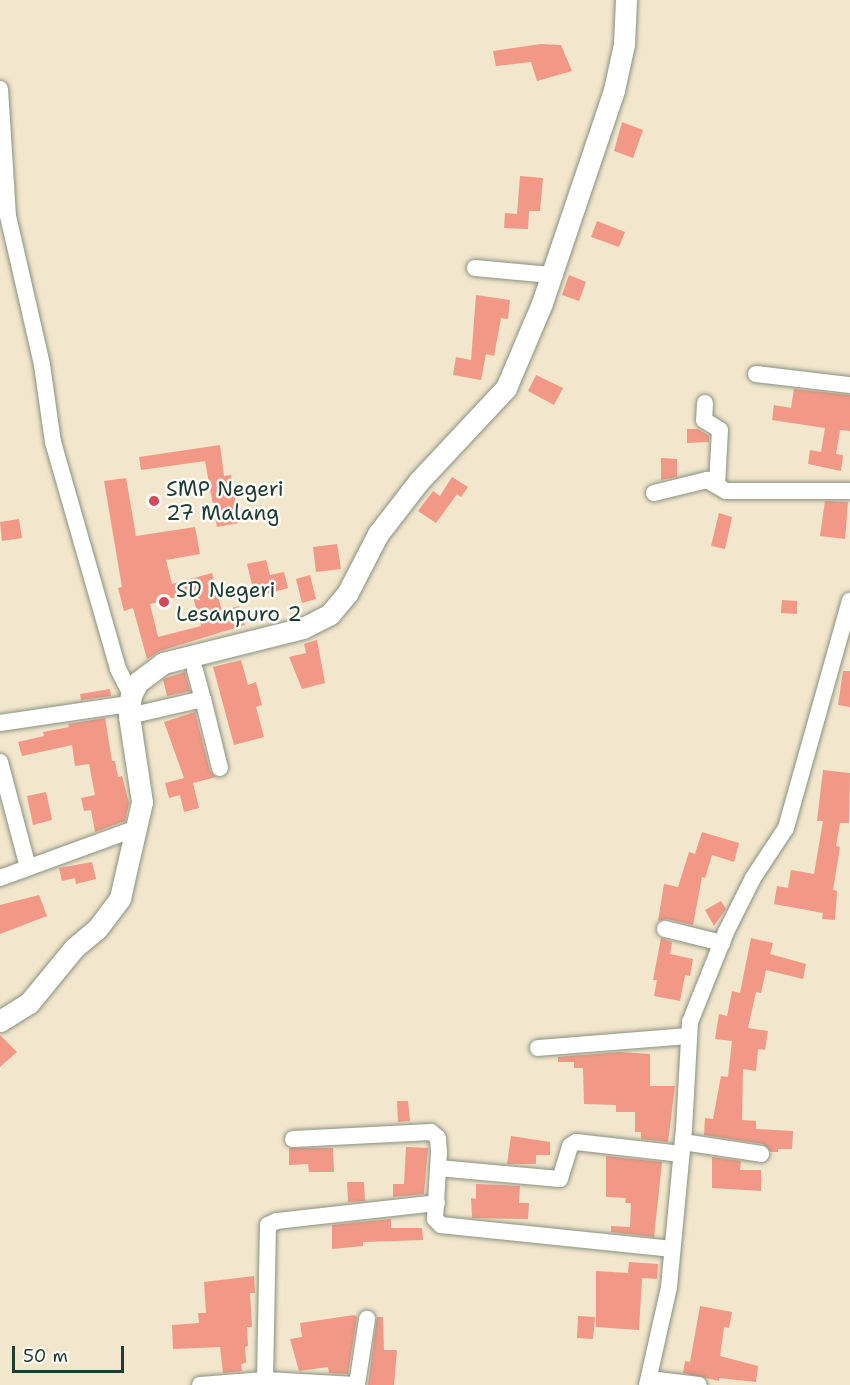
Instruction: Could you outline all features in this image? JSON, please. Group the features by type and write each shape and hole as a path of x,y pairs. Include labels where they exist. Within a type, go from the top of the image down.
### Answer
{"street":[{"path":"130,705 145,675 163,663 303,628 334,610 384,525 419,482 506,388 551,275 617,80 626,0"},
{"path":"0,89 12,246 42,365 53,442 130,705 142,802 139,827 126,881 111,912 74,948 29,1003 0,1021"},
{"path":"475,268 551,275"},
{"path":"756,374 850,385"},
{"path":"705,403 704,420 720,430 717,485"},
{"path":"654,493 698,481 713,481 726,491 850,491"},
{"path":"699,1385 648,1382 669,1287 682,1148 687,1036 722,943 753,878 786,828 850,601"},
{"path":"195,670 220,768"},
{"path":"0,723 130,705 203,699"},
{"path":"0,762 28,867"},
{"path":"0,878 139,827"},
{"path":"665,929 722,943"},
{"path":"538,1048 687,1036"},
{"path":"293,1139 431,1132 438,1138 435,1219 450,1228 672,1249"},
{"path":"438,1168 560,1179 570,1146 576,1142 761,1154"},
{"path":"256,1382 268,1225 277,1221 437,1203"},
{"path":"200,1385 256,1382 356,1385 367,1319"}],"building":[{"path":"541,44 561,45 572,71 537,81 531,62 496,66 493,51"},
{"path":"622,122 643,130 633,158 614,151"},
{"path":"520,176 543,178 540,211 529,211 528,229 504,228 505,213 517,214"},
{"path":"597,221 625,232 619,247 591,237"},
{"path":"569,275 586,282 579,301 562,295"},
{"path":"476,295 510,300 508,319 501,318 494,356 486,354 481,380 453,375 456,357 471,360"},
{"path":"536,375 563,388 554,405 528,391"},
{"path":"794,389 850,395 850,431 840,430 836,454 843,455 841,471 808,464 810,450 821,452 825,428 772,420 774,405 791,408"},
{"path":"687,429 698,429 709,436 709,442 687,443"},
{"path":"220,445 224,476 231,475 239,523 217,527 205,461 141,470 139,457"},
{"path":"661,458 677,459 677,477 661,480"},
{"path":"452,477 468,487 461,497 457,494 436,523 418,511 433,491 440,496"},
{"path":"126,478 136,536 195,527 200,554 166,560 172,584 212,573 222,611 239,606 245,625 160,651 147,659 133,608 124,611 118,588 122,587 104,481","holes":["192,593 201,626 158,637 150,604"]},
{"path":"825,501 848,502 845,539 820,536"},
{"path":"719,513 732,517 725,549 711,546"},
{"path":"19,519 22,538 2,541 0,522"},
{"path":"337,544 341,569 316,572 313,547"},
{"path":"266,560 270,575 284,572 288,588 255,597 247,564"},
{"path":"310,575 316,599 302,603 296,579"},
{"path":"782,600 797,601 797,614 781,613"},
{"path":"317,640 325,683 302,689 289,657 306,653 304,644"},
{"path":"241,660 248,685 256,682 262,705 256,707 264,737 234,745 213,667"},
{"path":"843,671 850,671 850,707 838,705"},
{"path":"185,672 190,691 167,696 163,679"},
{"path":"110,689 111,696 81,700 80,694"},
{"path":"195,712 210,771 216,777 193,783 199,808 184,812 180,795 169,798 165,783 184,778 164,722"},
{"path":"105,718 112,761 115,761 118,777 122,776 129,803 125,821 95,832 91,810 84,811 81,798 95,795 89,764 75,766 72,745 22,756 18,742 44,736 43,732 69,727 68,724"},
{"path":"823,770 850,773 849,823 840,823 836,846 840,847 833,890 837,891 835,920 822,919 823,913 774,904 777,886 788,888 791,870 814,874 823,821 817,821"},
{"path":"46,792 52,820 33,825 27,796"},
{"path":"702,832 739,843 734,862 712,855 705,878 702,877 693,925 667,919 658,921 664,884 678,887 689,852 695,854"},
{"path":"92,862 96,879 76,884 75,878 62,881 59,868"},
{"path":"39,895 47,916 0,934 0,905"},
{"path":"721,901 726,909 714,926 705,910"},
{"path":"661,938 672,942 670,954 693,959 690,976 685,975 680,1001 654,996 657,980 653,980"},
{"path":"751,938 773,943 770,954 806,964 803,979 766,970 761,993 756,992 748,1028 768,1031 765,1050 758,1049 756,1071 743,1069 742,1120 756,1121 756,1129 793,1131 792,1149 778,1149 778,1152 771,1152 763,1144 704,1135 705,1118 713,1119 721,1076 728,1077 732,1041 715,1039 719,1014 727,1016 732,991 740,993"},
{"path":"0,1035 17,1052 0,1067"},
{"path":"620,1052 650,1054 650,1086 675,1086 668,1142 641,1139 641,1132 635,1132 635,1112 616,1112 616,1105 584,1104 583,1068 574,1068 574,1062 558,1062 558,1057"},
{"path":"397,1101 408,1101 410,1121 398,1122"},
{"path":"511,1136 550,1142 550,1155 536,1155 536,1164 507,1164"},
{"path":"406,1147 428,1148 424,1194 393,1197 393,1184 404,1184"},
{"path":"289,1148 333,1148 334,1172 309,1172 308,1164 289,1165"},
{"path":"606,1156 662,1162 654,1237 611,1232 611,1226 630,1227 631,1203 625,1203 626,1198 606,1197"},
{"path":"712,1157 741,1161 740,1170 761,1170 761,1191 712,1188"},
{"path":"347,1182 364,1182 365,1201 348,1202"},
{"path":"476,1184 520,1186 519,1203 529,1203 528,1219 472,1218 471,1198 476,1199"},
{"path":"391,1219 391,1228 422,1228 423,1240 363,1242 363,1246 332,1249 332,1225"},
{"path":"629,1262 658,1264 657,1279 642,1278 639,1330 596,1327 596,1271 628,1273"},
{"path":"254,1276 255,1293 250,1293 252,1327 247,1327 248,1346 245,1347 246,1363 241,1364 242,1371 223,1373 220,1347 173,1349 172,1325 199,1323 198,1313 206,1313 204,1282"},
{"path":"700,1306 732,1312 729,1328 724,1327 720,1356 758,1366 756,1382 719,1378 719,1381 683,1373 685,1361 690,1362"},
{"path":"354,1315 357,1317 348,1374 329,1373 328,1367 299,1371 290,1339 302,1337 300,1323"},
{"path":"578,1316 595,1317 593,1339 577,1338"},
{"path":"377,1317 383,1317 384,1350 397,1350 394,1385 368,1385"}],"place":[{"name":"SMP Negeri 27 Malang","path":"154,501"},
{"name":"SD Negeri Lesanpuro 2","path":"164,602"}]}
